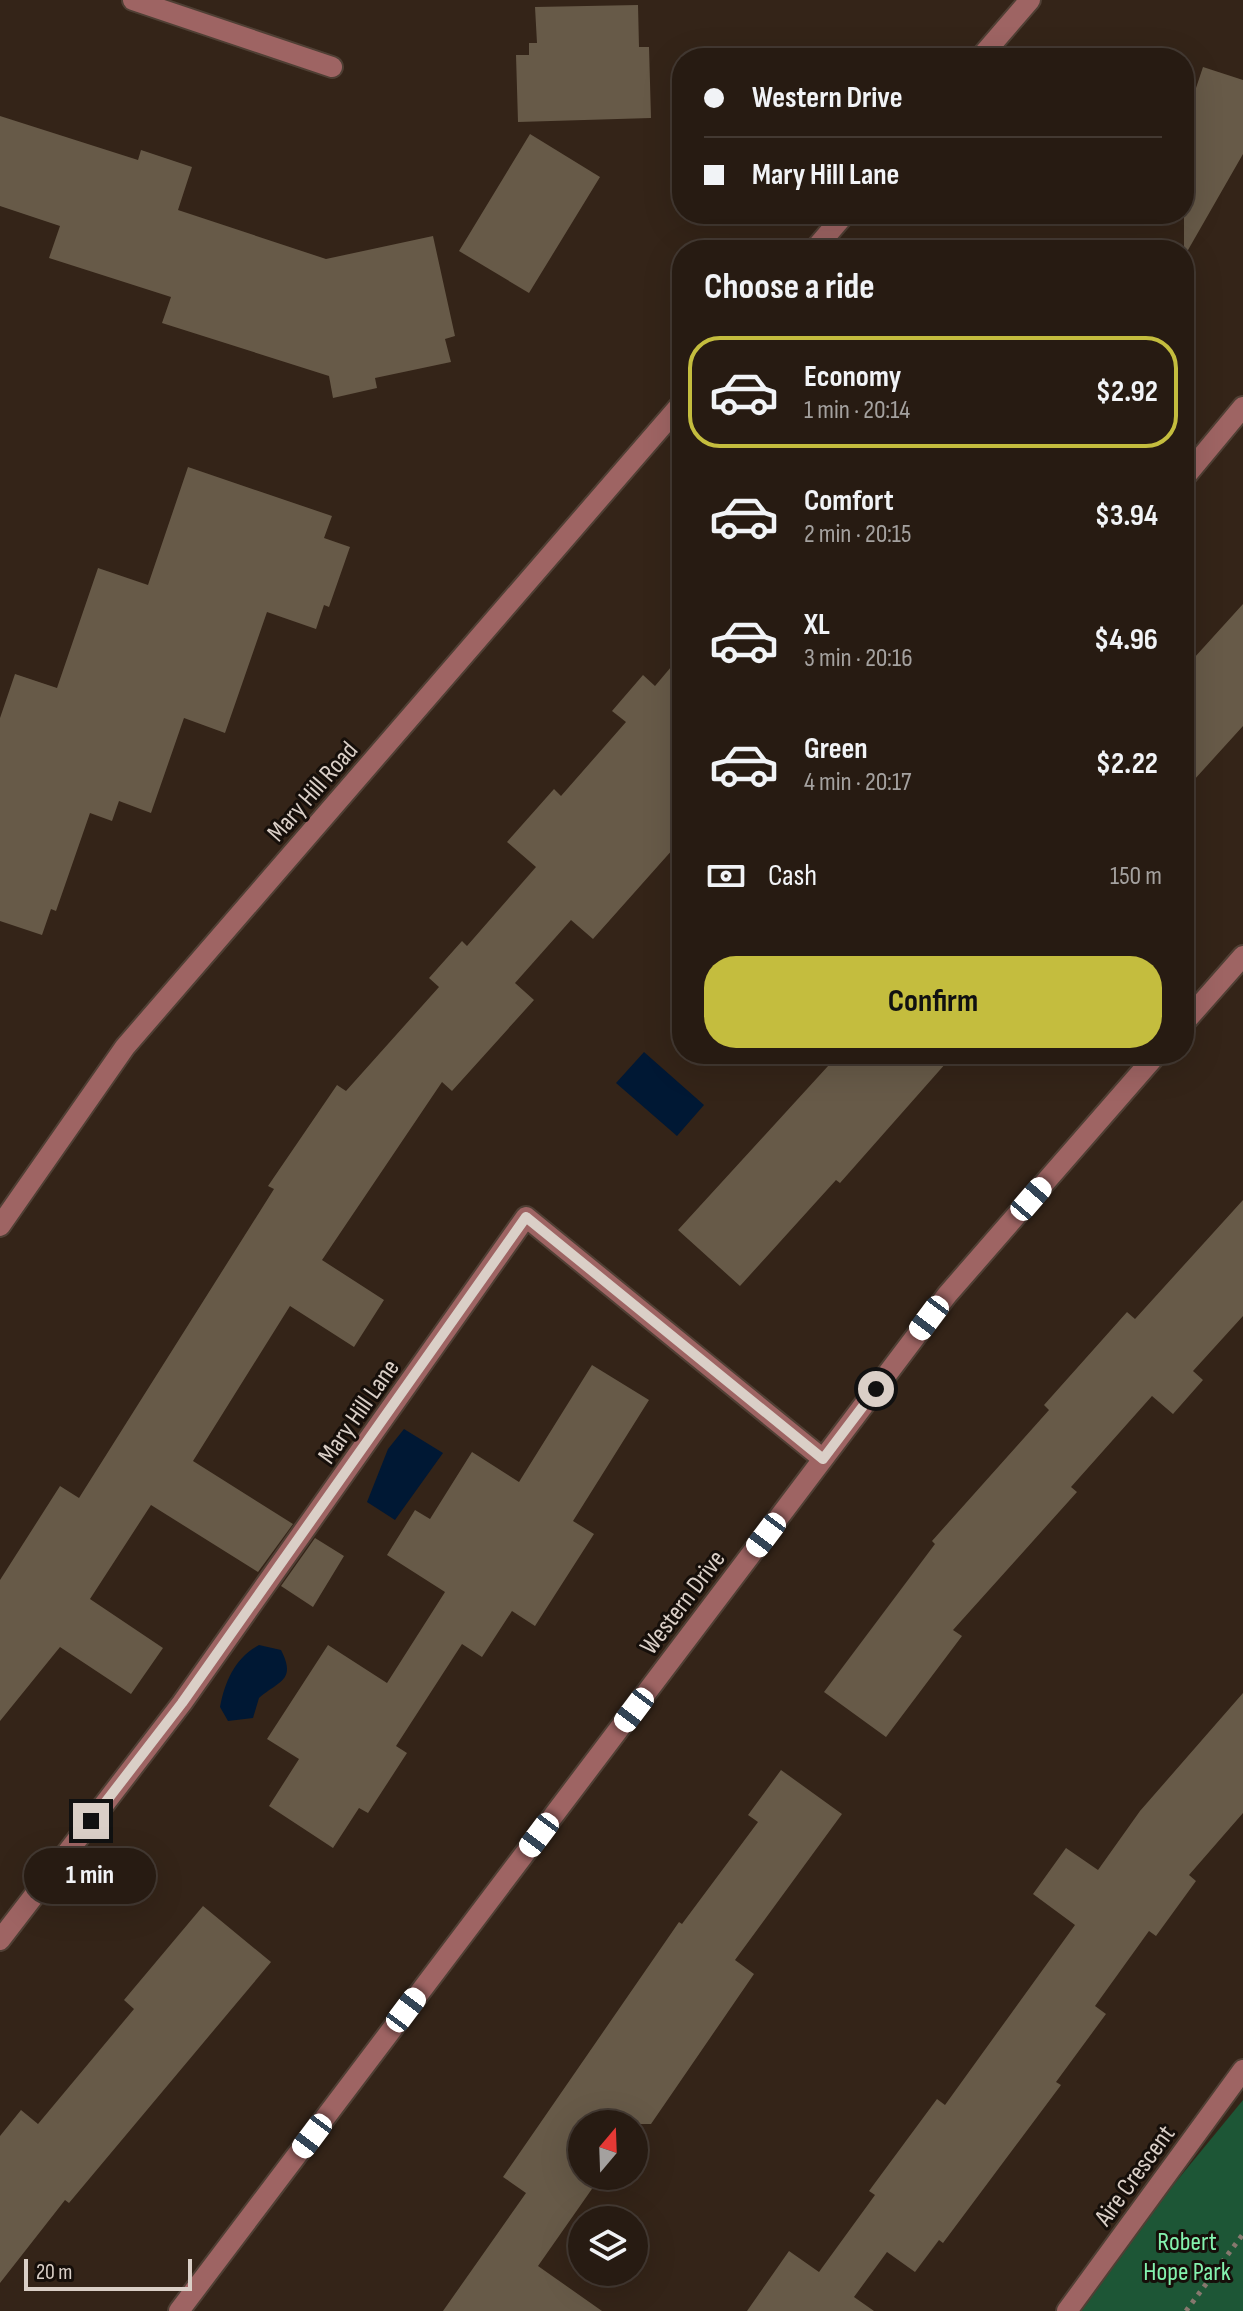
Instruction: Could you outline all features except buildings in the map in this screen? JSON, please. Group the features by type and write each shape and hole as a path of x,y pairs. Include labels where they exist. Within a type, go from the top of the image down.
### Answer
{"street":[{"path":"133,0 332,67"},
{"path":"989,48 1030,0"},
{"path":"823,240 836,224"},
{"path":"1194,466 1243,407"},
{"name":"Mary Hill Road","path":"0,1226 125,1047 672,415"},
{"path":"1194,1012 1243,956"},
{"name":"Western Drive","path":"179,2311 947,1295 1148,1064"},
{"name":"Mary Hill Lane","path":"0,1940 182,1703 526,1217 823,1459"},
{"name":"Aire Crescent","path":"1067,2311 1243,2070"}],"path":[{"path":"1186,2311 1243,2234"}],"green space":[{"name":"Robert Hope Park","path":"1243,2100 1243,2311 1070,2311"}],"water":[{"path":"644,1052 704,1105 677,1136 616,1083"},
{"path":"404,1429 443,1453 395,1520 367,1502 388,1449"},
{"path":"259,1645 281,1650 286,1674 279,1684 259,1698 253,1718 228,1721 220,1707 228,1679 237,1663"}],"route":[{"path":"91,1821 182,1703 526,1217 823,1459 876,1389"}]}
